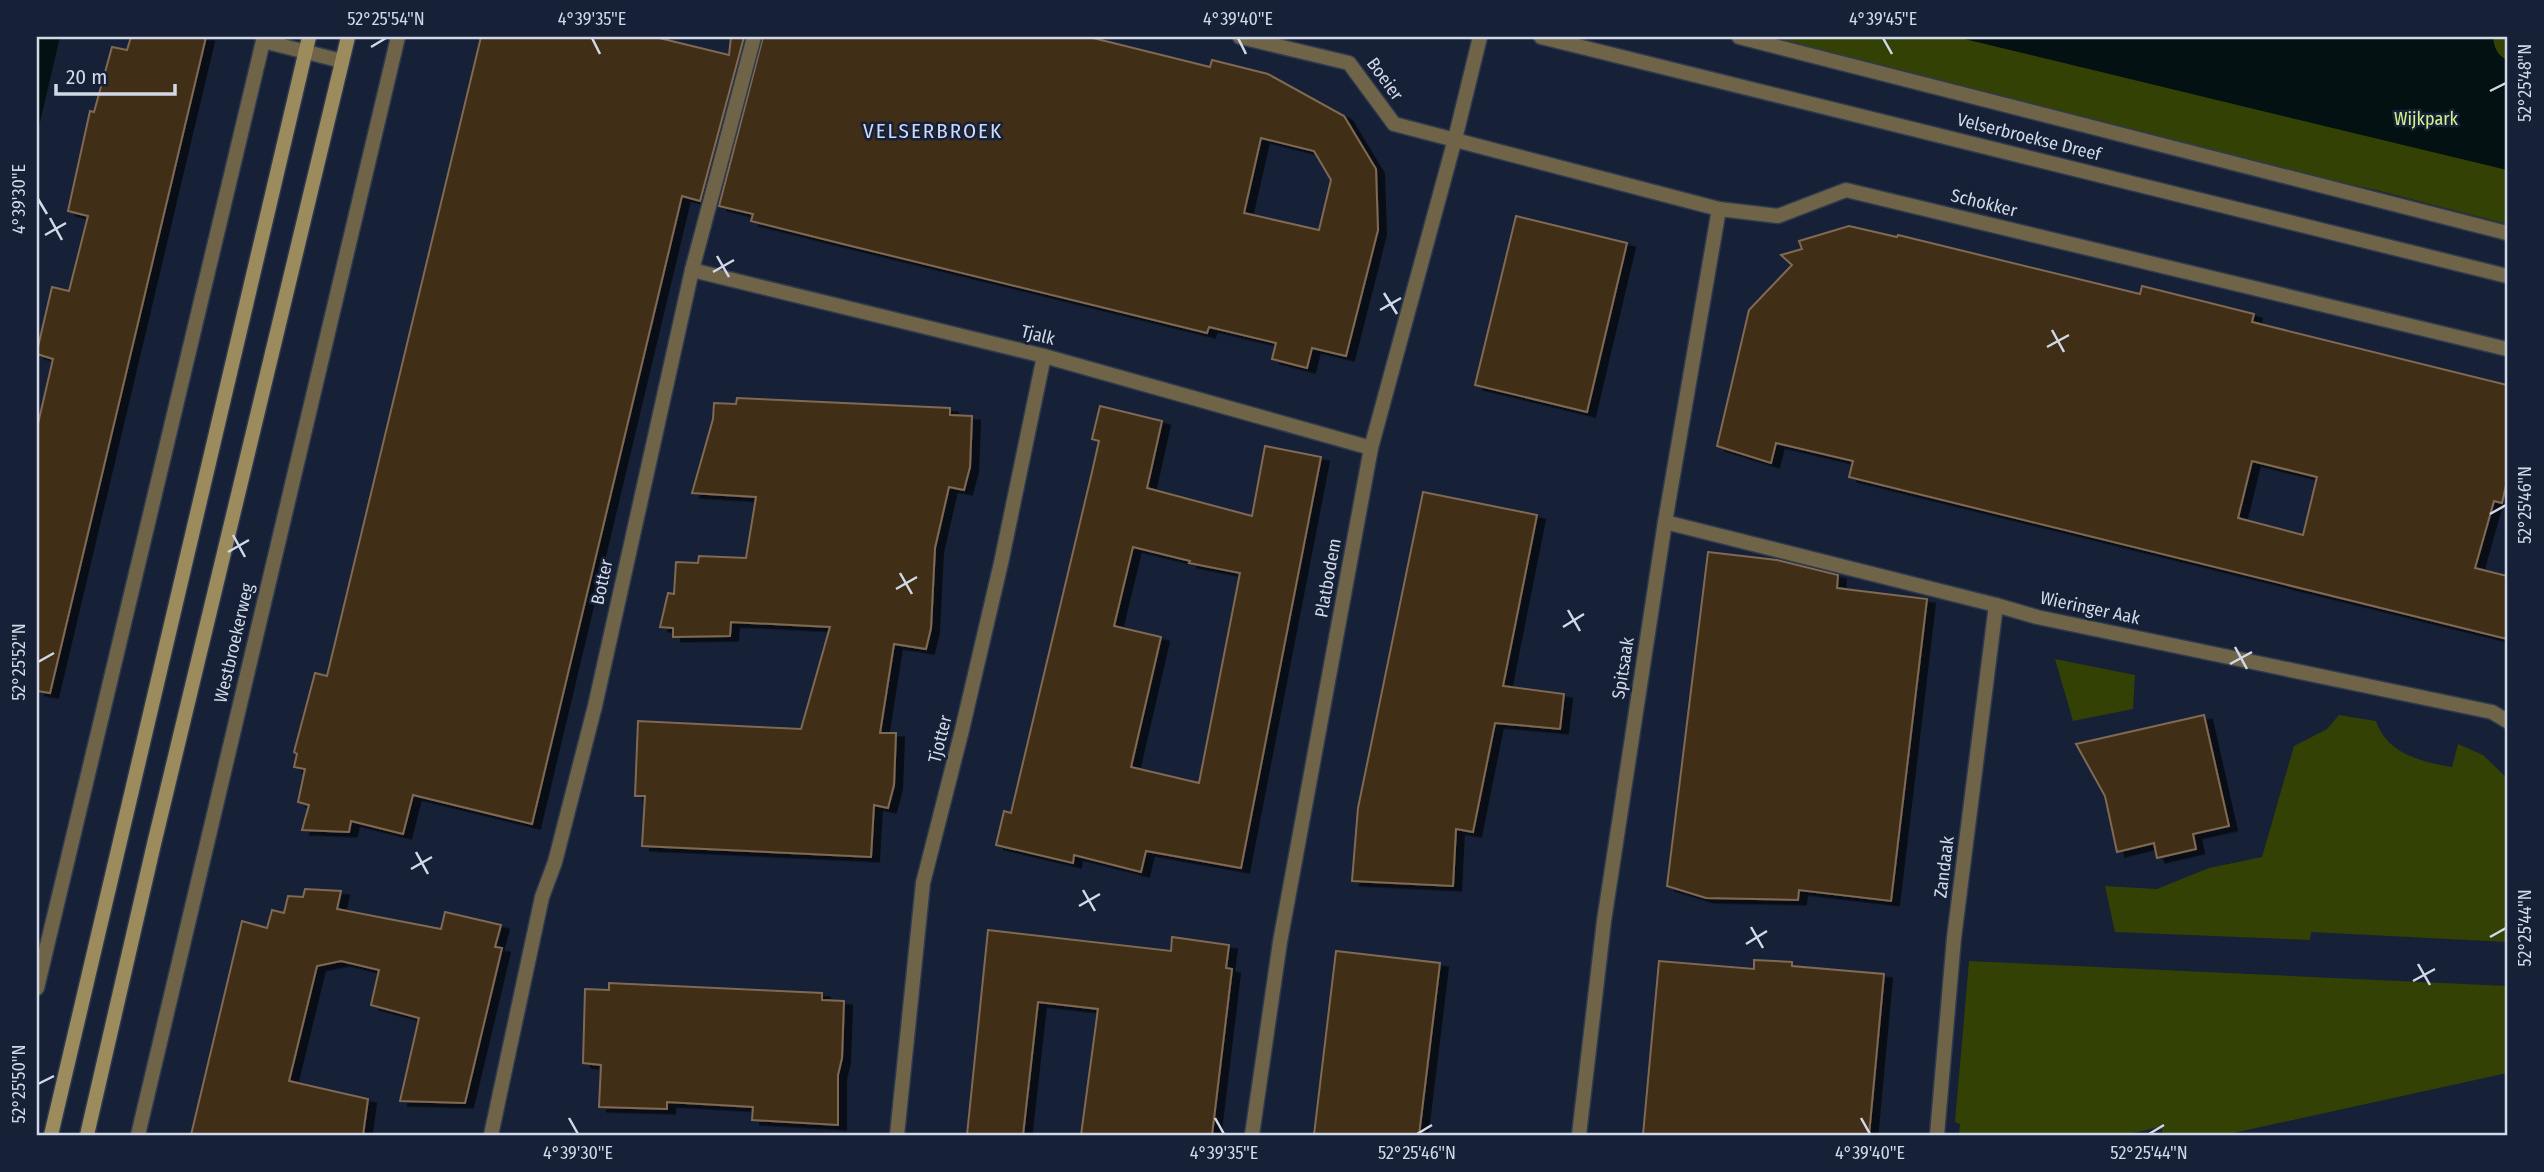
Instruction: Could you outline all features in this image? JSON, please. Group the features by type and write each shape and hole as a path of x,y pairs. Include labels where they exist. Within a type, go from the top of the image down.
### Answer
{"main road":[{"path":"51,1135 309,37"},
{"name":"Westbroekerweg","path":"87,1135 154,844 348,37"}],"street":[{"name":"Westbroekerweg","path":"138,1135 398,37"},
{"name":"Botter","path":"491,1135 542,897 555,862 595,706 692,270 754,37"},
{"name":"Boeier","path":"1240,37 1349,62 1394,124 1455,139"},
{"name":"Platbodem","path":"1252,1135 1280,942 1371,448 1480,37"},
{"name":"Velserbroekse Dreef","path":"1541,37 2507,276"},
{"name":"Velserbroekse Dreef","path":"1739,37 2507,233"},
{"path":"37,988 263,39 342,61"},
{"name":"Schokker","path":"1455,139 1719,209 1778,216 1846,190 2507,349"},
{"name":"Spitsaak","path":"1579,1135 1604,920 1665,522 1719,209"},
{"name":"Tjalk","path":"692,270 1044,356 1371,448"},
{"name":"Tjotter","path":"897,1135 923,883 1001,563 1044,356"},
{"name":"Wieringer Aak","path":"1665,522 2037,617 2492,712 2507,721"},
{"name":"Zandaak","path":"1937,1135 1954,938 1996,605"}],"green space":[{"name":"Wijkpark","path":"1762,37 2507,37 2507,224 2376,190 2159,143"},
{"path":"2055,659 2135,675 2133,709 2073,721"},
{"path":"2339,715 2376,721 2381,732 2397,749 2429,762 2452,767 2458,744 2483,755 2507,778 2507,942 2311,932 2310,940 2115,932 2105,886 2157,889 2209,868 2262,857 2294,746 2327,729"},
{"path":"1969,961 2507,986 2507,1073 2224,1135 2163,1135 2161,1127 2123,1135 1959,1135 1960,1124 1955,1122"}],"shaded area":[{"path":"37,37 60,37 37,135"},
{"path":"1956,37 2493,37 2497,50 2507,60 2507,170"}],"building":[{"path":"131,37 206,37 50,693 37,691 37,428 53,359 37,354 37,351 52,287 69,291 88,216 68,211 90,111 94,112 112,47 127,50"},
{"path":"481,37 655,37 729,55 731,37 744,37 700,201 682,196 532,824 413,795 403,834 351,821 349,832 302,830 309,805 298,802 305,769 294,767 297,754 294,752 315,673 327,676"},
{"path":"763,37 1089,37 1210,67 1212,60 1268,74 1344,116 1376,169 1378,230 1346,356 1312,348 1307,368 1272,359 1276,343 1209,327 1207,333 839,243 751,221 753,214 719,206","holes":["1261,138 1314,151 1331,180 1319,230 1244,213"]},
{"path":"1516,216 1627,243 1587,412 1475,385"},
{"path":"1849,226 1897,237 1898,235 2140,294 2142,286 2254,314 2252,322 2507,385 2507,481 2502,503 2494,501 2475,568 2507,576 2507,639 1849,477 1853,461 1776,443 1771,463 1717,446 1749,310 1792,265 1781,255 1802,249 1799,241","holes":["2252,461 2317,477 2303,535 2238,518"]},
{"path":"737,398 950,408 950,415 972,416 970,467 964,490 949,487 935,548 931,628 926,649 894,644 880,733 896,733 894,785 888,808 874,805 871,857 642,846 645,796 635,796 638,721 801,729 830,627 731,622 730,636 673,637 673,628 660,627 668,593 674,594 676,562 698,563 699,556 746,558 756,497 692,493 713,419 714,403 736,404"},
{"path":"1100,406 1162,421 1147,488 1252,516 1265,446 1321,457 1241,868 1146,851 1141,872 1074,855 1073,863 996,845 1004,811 1011,813 1092,472 1099,441 1092,439","holes":["1133,547 1190,561 1189,563 1240,573 1199,783 1131,767 1161,637 1114,626"]},
{"path":"1423,492 1537,515 1503,686 1564,694 1560,729 1495,723 1473,832 1456,829 1453,886 1352,881 1358,808"},
{"path":"1708,552 1777,560 1838,575 1837,588 1927,599 1891,901 1799,890 1798,900 1706,898 1667,886"},
{"path":"2204,715 2229,826 2193,834 2196,849 2157,858 2154,843 2117,852 2105,796 2076,744"},
{"path":"305,889 341,891 337,909 441,929 445,912 501,925 495,947 502,948 465,1103 400,1101 419,1018 371,1005 379,970 341,961 317,966 289,1081 368,1099 363,1135 191,1135 242,921 267,928 272,910 284,913 288,896 303,897"},
{"path":"988,930 1171,951 1172,937 1229,945 1226,968 1232,969 1212,1135 1081,1135 1098,1009 1038,1002 1023,1135 967,1135"},
{"path":"1336,951 1440,963 1419,1135 1314,1135"},
{"path":"1754,960 1884,974 1869,1135 1643,1135 1659,961 1754,969"},
{"path":"609,983 822,993 822,1000 844,1001 842,1058 838,1075 838,1125 752,1120 753,1107 667,1102 667,1109 599,1107 601,1065 583,1063 585,989 609,990"}],"district":[{"name":"VELSERBROEK","path":"933,131"}]}
